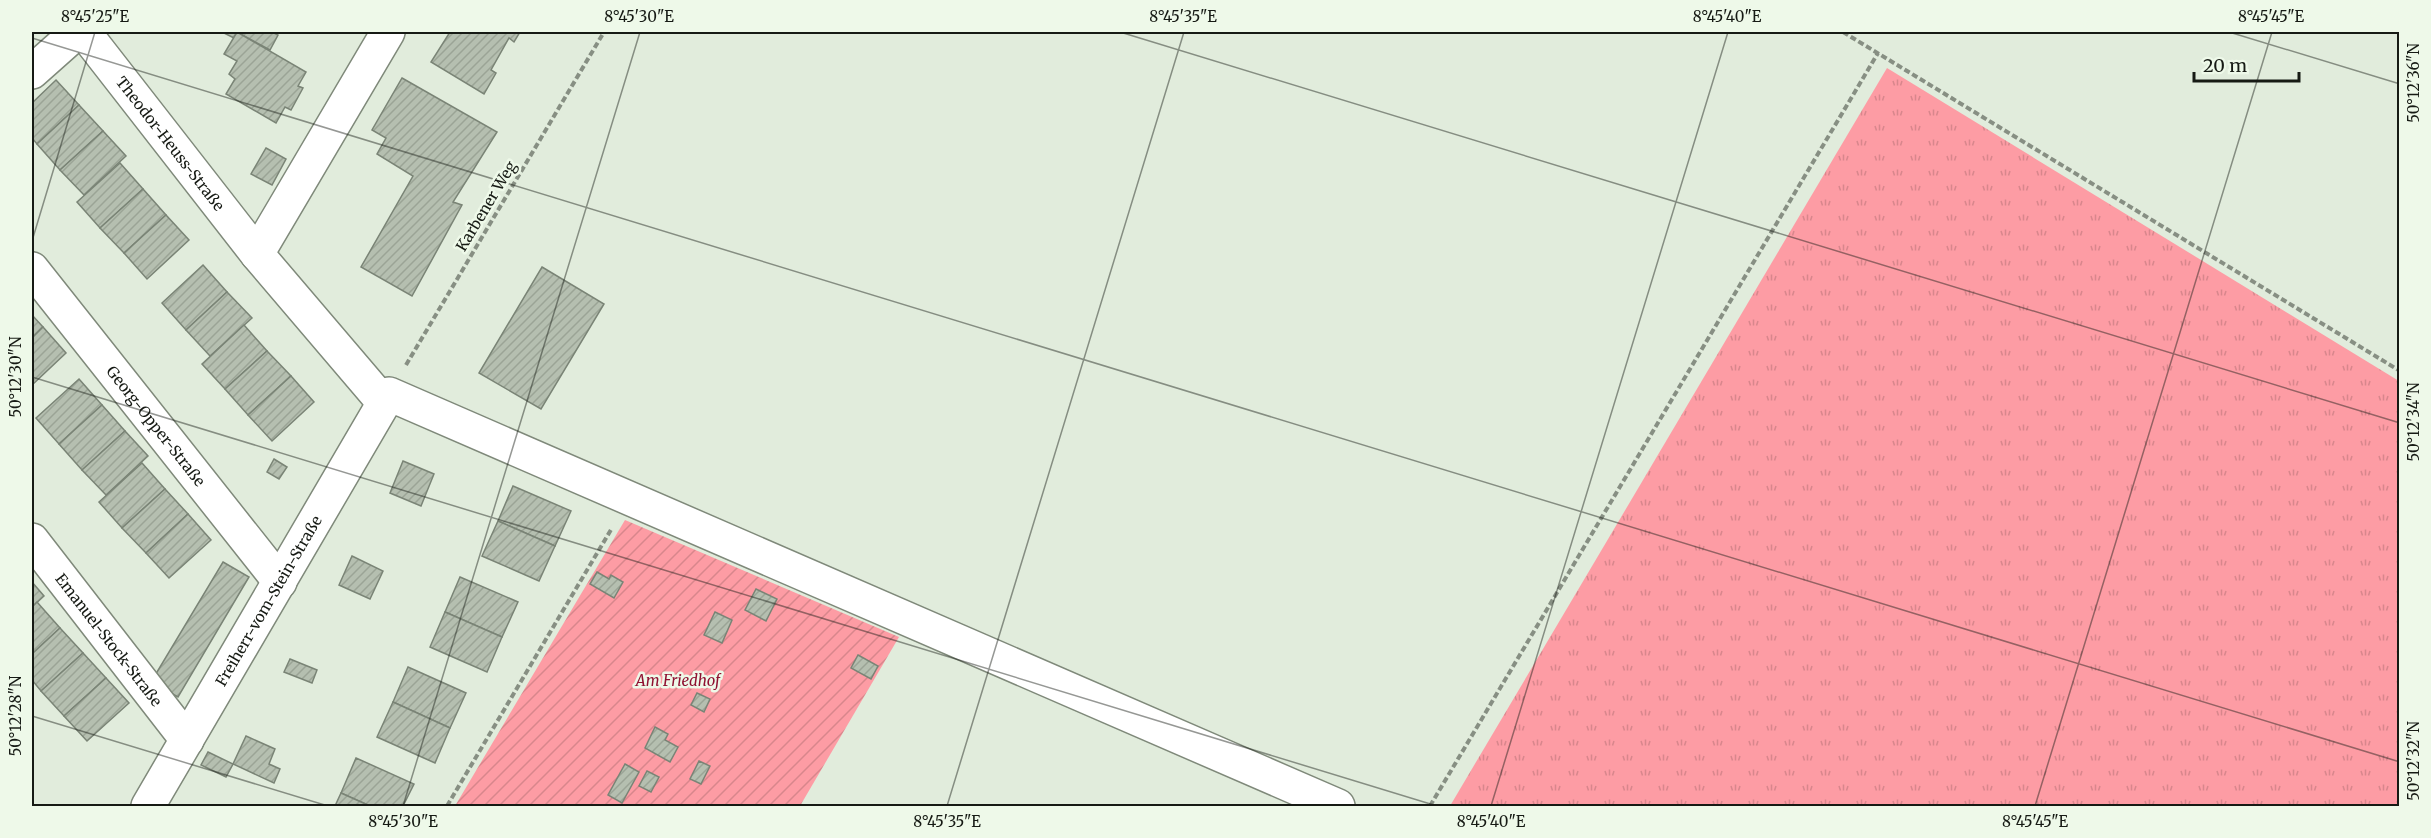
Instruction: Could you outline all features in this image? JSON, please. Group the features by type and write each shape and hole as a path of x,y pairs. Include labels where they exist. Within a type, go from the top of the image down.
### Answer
{"street":[{"path":"32,72 77,32"},
{"name":"Theodor-Heuss-Straße","path":"84,32 257,254 386,398"},
{"path":"257,254 388,32"},
{"name":"Georg-Opper-Straße","path":"32,269 280,582"},
{"path":"386,398 629,498 1338,807"},
{"name":"Freiherr-vom-Stein-Straße","path":"148,807 386,398"},
{"name":"Emanuel-Stock-Straße","path":"32,540 187,740"}],"path":[{"name":"Karbener Weg","path":"386,398 604,32"},
{"path":"1843,32 2400,371"},
{"path":"1430,807 1878,53"},
{"path":"447,807 629,498"}],"green space":[{"path":"1887,68 2399,381 2399,806 1450,806"},
{"name":"Am Friedhof","path":"625,520 899,637 800,806 455,806"}],"building":[{"path":"222,32 237,32 234,38"},
{"path":"237,32 272,32 278,35 270,50"},
{"path":"237,32 306,72 298,86 303,88 291,110 285,107 276,123 226,94 235,79 229,74 237,61 224,54"},
{"path":"450,32 520,32 514,42 509,38 491,70 496,73 484,94 431,62"},
{"path":"402,78 497,132 453,202 462,205 412,296 361,267 413,176 377,154 386,138 372,130"},
{"path":"56,80 79,105 37,144 32,138 32,103"},
{"path":"79,105 103,131 60,170 37,144"},
{"path":"103,131 126,156 84,195 60,170"},
{"path":"266,148 286,159 272,185 251,174"},
{"path":"120,163 143,189 100,228 77,202"},
{"path":"143,189 166,215 124,253 100,228"},
{"path":"166,215 189,240 147,279 124,253"},
{"path":"203,265 227,292 186,330 162,303"},
{"path":"542,267 604,304 541,409 479,373"},
{"path":"227,292 252,318 210,356 186,330"},
{"path":"32,315 43,327 32,338"},
{"path":"244,325 267,351 225,389 202,364"},
{"path":"43,327 66,353 32,385 32,338"},
{"path":"267,351 291,376 248,415 225,389"},
{"path":"291,376 314,402 272,441 248,415"},
{"path":"79,379 102,405 59,444 36,418"},
{"path":"102,405 125,431 82,470 59,444"},
{"path":"125,431 148,456 106,495 82,470"},
{"path":"274,459 287,467 279,479 267,472"},
{"path":"403,461 434,474 421,506 390,493"},
{"path":"142,463 165,489 122,528 99,502"},
{"path":"513,486 571,511 555,546 498,521"},
{"path":"165,489 188,514 146,553 122,528"},
{"path":"188,514 211,540 169,578 146,553"},
{"path":"498,521 555,546 539,581 482,556"},
{"path":"352,556 383,571 370,599 339,585"},
{"path":"223,562 249,577 178,697 151,682"},
{"path":"597,572 609,579 611,575 623,582 614,598 590,584"},
{"path":"460,577 518,602 502,637 445,612"},
{"path":"32,582 44,596 32,607"},
{"path":"756,589 777,599 766,621 745,610"},
{"path":"37,602 60,628 32,654 32,607"},
{"path":"445,612 502,637 487,672 430,647"},
{"path":"715,612 732,620 722,643 704,635"},
{"path":"60,628 83,653 41,691 32,680 32,654"},
{"path":"83,653 106,678 64,716 41,691"},
{"path":"858,655 878,666 871,679 851,668"},
{"path":"290,659 317,670 312,683 284,672"},
{"path":"408,667 466,693 450,728 393,702"},
{"path":"106,678 129,703 87,741 64,716"},
{"path":"697,693 710,699 704,712 691,705"},
{"path":"393,702 450,728 435,763 377,737"},
{"path":"655,727 668,734 665,740 678,747 670,762 645,748"},
{"path":"246,736 275,749 269,764 280,769 274,783 233,764"},
{"path":"208,752 233,764 226,777 201,765"},
{"path":"356,758 414,784 403,806 370,806 341,793"},
{"path":"699,761 710,766 701,784 690,779"},
{"path":"625,764 639,772 622,803 608,795"},
{"path":"647,771 659,777 651,792 639,786"},
{"path":"341,793 370,806 335,806"}]}
